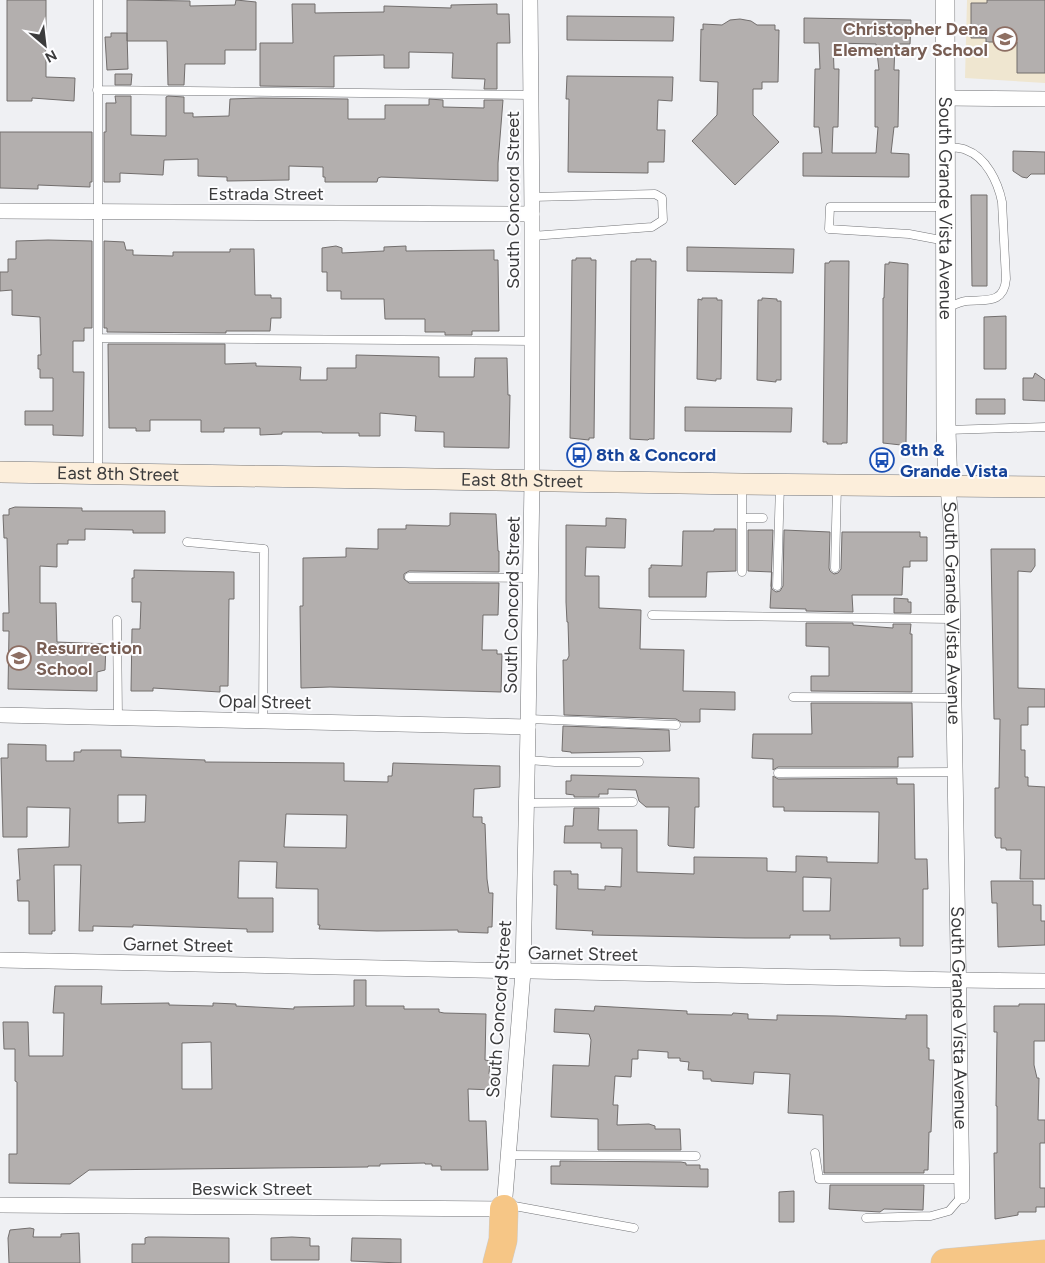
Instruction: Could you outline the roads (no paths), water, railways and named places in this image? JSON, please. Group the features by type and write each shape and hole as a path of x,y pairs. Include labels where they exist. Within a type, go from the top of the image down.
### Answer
{"highway":[{"path":"497,1263 503,1240 504,1207"},
{"path":"945,1263 1045,1254"}],"main road":[{"name":"East 8th Street","path":"0,472 837,486 1045,487"}],"street":[{"name":"South Concord Street","path":"504,1207 523,972 528,760 532,481 530,0"},
{"name":"South Grande Vista Avenue","path":"945,0 946,430 950,520 962,1196"},
{"path":"945,98 1045,99"},
{"name":"Estrada Street","path":"0,211 532,214"},
{"name":"Opal Street","path":"0,715 263,721 528,723"},
{"name":"Garnet Street","path":"0,960 1045,981"},
{"name":"Beswick Street","path":"0,1205 504,1207"}],"lane":[{"path":"98,0 98,474"},
{"path":"98,90 531,95"},
{"path":"946,146 966,150 984,162 1000,192 1006,287 999,296 992,300 964,302 946,308"},
{"path":"532,197 656,194 662,198 663,220 652,227 532,236"},
{"path":"946,207 830,207 829,229 909,234 946,241"},
{"path":"98,338 532,341"},
{"path":"946,430 1045,427"},
{"path":"742,484 742,572"},
{"path":"777,586 780,485"},
{"path":"835,568 837,486"},
{"path":"742,518 763,518"},
{"path":"187,542 264,549 263,721"},
{"path":"409,577 530,578"},
{"path":"652,615 952,619"},
{"path":"117,620 118,718"},
{"path":"793,697 953,698"},
{"path":"528,723 676,725"},
{"path":"528,760 555,762 639,762"},
{"path":"778,773 954,772"},
{"path":"527,802 633,802"},
{"path":"815,1153 819,1179 962,1180"},
{"path":"508,1155 696,1156"},
{"path":"866,1218 931,1216 949,1211 962,1196"},
{"path":"504,1207 634,1228"}],"place":[{"name":"Christopher Dena Elementary School","path":"1005,39"},
{"name":"8th & Concord","path":"579,455"},
{"name":"8th & Grande Vista","path":"882,460"},
{"name":"Resurrection School","path":"19,658"}]}
